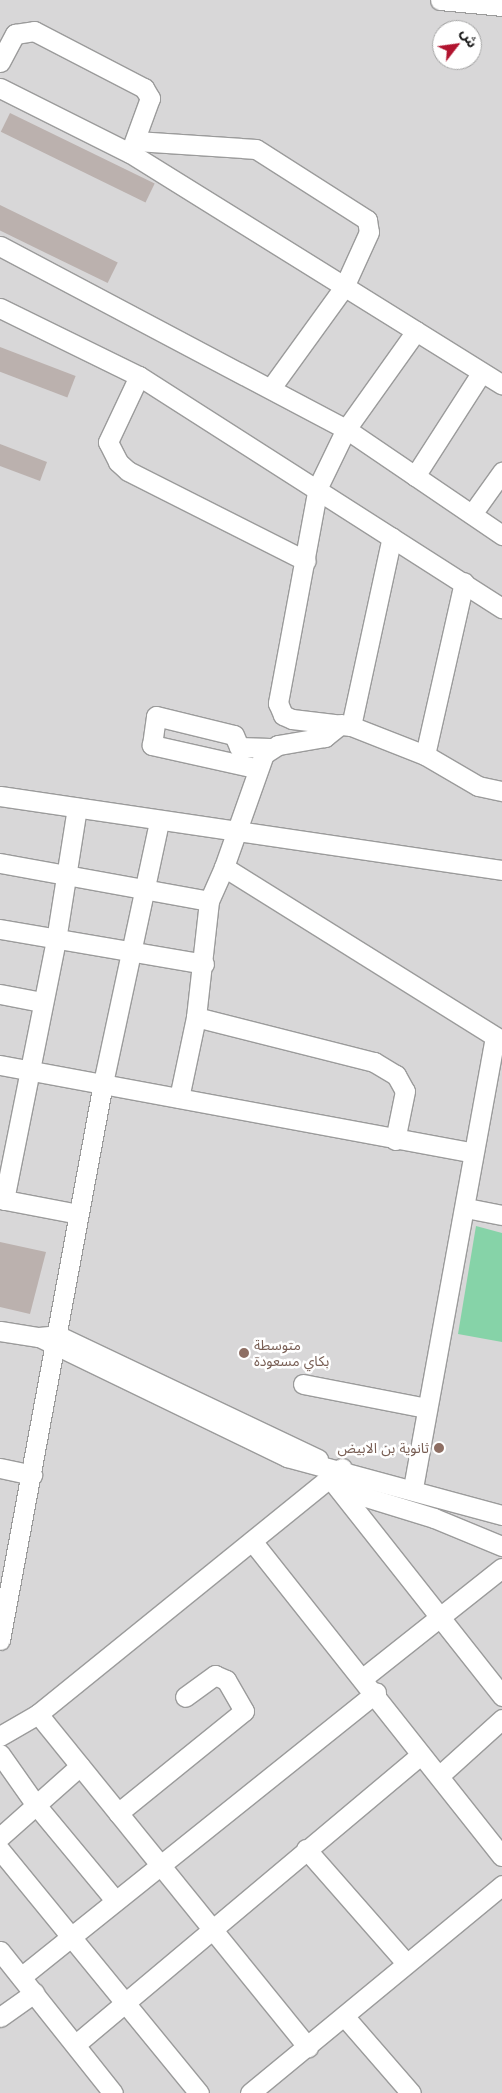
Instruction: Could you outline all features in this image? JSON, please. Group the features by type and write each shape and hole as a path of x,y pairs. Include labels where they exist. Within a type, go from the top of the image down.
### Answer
{"street":[{"path":"440,0 502,6"},
{"path":"0,62 14,34 34,31 136,83 150,98 133,147"},
{"path":"0,88 133,147 344,287 502,385"},
{"path":"133,147 256,149 358,212 367,220 370,232 344,287 271,388"},
{"path":"0,246 346,429 502,535"},
{"path":"0,308 139,376 318,487 502,608"},
{"path":"416,331 346,429 318,487 280,710 292,719 346,725 425,755 478,786 502,791"},
{"path":"415,476 481,373"},
{"path":"139,376 108,442 118,462 128,471 306,561"},
{"path":"472,514 502,472"},
{"path":"255,768 152,745 156,716 234,735 239,748 270,748 325,737 346,725 392,537"},
{"path":"425,755 464,582"},
{"path":"179,1098 196,1017 204,964 209,901 237,830 255,768 270,748"},
{"path":"0,796 159,821 237,830 502,870"},
{"path":"77,808 56,940 28,1070 7,1134 2,1200 79,1214"},
{"path":"0,1640 3,1602 32,1475 103,1083 142,890 159,821"},
{"path":"0,863 209,901"},
{"path":"224,866 499,1039 473,1153 466,1208 426,1408 413,1488"},
{"path":"0,929 129,954 204,964"},
{"path":"0,994 42,1002"},
{"path":"196,1017 374,1062 396,1075 405,1091 395,1140"},
{"path":"0,1066 103,1083 395,1140 473,1153"},
{"path":"466,1208 502,1215"},
{"path":"0,1331 56,1341 286,1456 502,1546"},
{"path":"303,1384 426,1408"},
{"path":"0,1468 32,1475"},
{"path":"334,1475 439,1616 502,1696"},
{"path":"0,1736 38,1714 334,1475 413,1488 502,1515"},
{"path":"252,1541 376,1693 422,1755 502,1856"},
{"path":"363,1678 502,1568"},
{"path":"118,1813 244,1711 226,1680 215,1675 185,1696"},
{"path":"21,1977 159,1864 376,1693"},
{"path":"38,1714 209,1928 308,2047"},
{"path":"439,1776 502,1719"},
{"path":"0,1754 36,1806 115,1900"},
{"path":"76,2044 209,1928 422,1755"},
{"path":"0,1837 80,1766"},
{"path":"306,1849 406,1963"},
{"path":"2,1858 71,1936 123,2004 199,2093"},
{"path":"255,2092 406,1963 502,1885"},
{"path":"0,1951 114,2093"},
{"path":"0,2017 34,1993"},
{"path":"344,2016 410,2093"}],"shaded area":[{"path":"0,0 502,0 502,2093 0,2093"}],"green space":[{"path":"476,1226 502,1233 502,1342 458,1334"}],"building":[{"path":"10,113 155,184 146,202 1,132"},
{"path":"0,205 118,262 108,283 0,231"},
{"path":"0,347 76,376 67,398 0,372"},
{"path":"0,444 47,462 40,481 0,466"},
{"path":"0,1242 46,1252 30,1314 0,1307"}],"place":[{"name":"متوسطة بكاي مسعودة","path":"244,1353"},
{"name":"ثانوية بن الابيض","path":"439,1448"}]}
